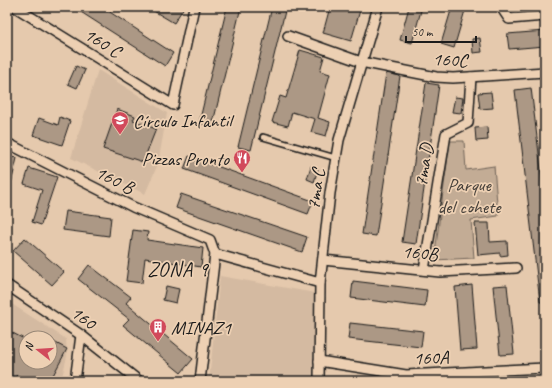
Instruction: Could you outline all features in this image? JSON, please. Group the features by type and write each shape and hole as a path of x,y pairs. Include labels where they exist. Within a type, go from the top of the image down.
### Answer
{"street":[{"name":"160 C","path":"15,7 173,105 194,7"},
{"name":"7ma C","path":"319,381 320,283 336,158 339,140 378,7"},
{"path":"502,7 510,19 545,16"},
{"name":"160C","path":"288,36 361,62 436,77 453,78 545,72"},
{"name":"7ma D","path":"424,270 446,134 468,123 471,77"},
{"name":"160 B","path":"7,143 133,207 210,240 215,254"},
{"path":"200,381 215,254 320,283"},
{"name":"160B","path":"322,260 440,272 516,268"},
{"name":"160","path":"7,285 81,335 139,381"},
{"path":"75,381 81,335"},
{"name":"160A","path":"319,361 406,375 545,368"}],"lane":[{"path":"262,137 336,158"}],"shaded area":[{"name":"Círculo Infantil","path":"98,70 167,113 158,164 145,194 71,158"},
{"path":"220,276 315,293 314,381 209,381"},
{"path":"7,301 52,330 18,330 18,370 58,370 58,334 66,339 67,356 61,381 7,381"}],"green space":[{"name":"Parque del cohete","path":"450,141 464,141 466,170 494,166 498,216 471,220 474,258 434,260"}],"building":[{"path":"73,7 102,7 173,53 165,66"},
{"path":"147,7 184,7 174,23"},
{"path":"227,7 241,7 212,127 199,123"},
{"path":"272,7 286,7 251,150 238,147"},
{"path":"330,7 361,7 351,41 323,33"},
{"path":"409,7 422,7 412,43 400,40"},
{"path":"452,7 466,7 454,48 441,44"},
{"path":"545,31 545,46 509,49 507,34"},
{"path":"480,38 482,52 473,53 472,39"},
{"path":"300,50 324,57 320,71 330,74 318,118 330,122 326,136 311,132 315,119 292,112 288,126 272,122 280,96 286,98"},
{"path":"76,66 85,70 77,88 68,84"},
{"path":"386,73 400,76 376,236 362,234"},
{"path":"426,83 439,85 416,244 402,242"},
{"path":"531,88 545,203 545,302 540,302 515,90"},
{"path":"491,92 493,108 480,109 478,93"},
{"path":"455,97 463,98 461,113 452,112"},
{"path":"117,109 135,116 133,120 156,129 143,162 103,149"},
{"path":"60,117 70,121 62,145 33,135 39,118 58,125"},
{"path":"487,127 488,140 476,141 475,128"},
{"path":"7,156 17,158 10,188 7,188"},
{"path":"189,156 313,201 308,214 184,169"},
{"path":"311,166 318,169 314,182 307,179"},
{"path":"29,168 57,177 41,225 32,222 42,190 24,184"},
{"path":"181,194 307,237 302,252 176,208"},
{"path":"66,211 111,217 109,236 63,230"},
{"path":"475,223 489,223 490,242 507,241 508,255 500,256 500,253 478,255"},
{"path":"133,230 148,232 147,240 203,248 201,267 145,258 142,283 126,281"},
{"path":"25,238 64,272 52,285 13,251"},
{"path":"89,265 131,297 126,303 193,359 181,373 123,325 129,319 78,279"},
{"path":"353,281 427,290 425,307 351,298"},
{"path":"472,285 477,349 460,350 455,287"},
{"path":"507,285 514,354 500,355 493,286"},
{"path":"166,286 179,289 176,303 163,300"},
{"path":"350,323 423,331 421,347 348,339"},
{"path":"7,330 18,336 18,370 56,370 50,381 28,381 17,375 14,381 7,381"},
{"path":"58,344 67,349 58,366"}],"place":[{"name":"Círculo Infantil","path":"120,135"},
{"name":"Pizzas Pronto","path":"242,173"},
{"name":"MINAZ1","path":"158,342"}],"district":[{"name":"ZONA 9","path":"178,269"}]}
